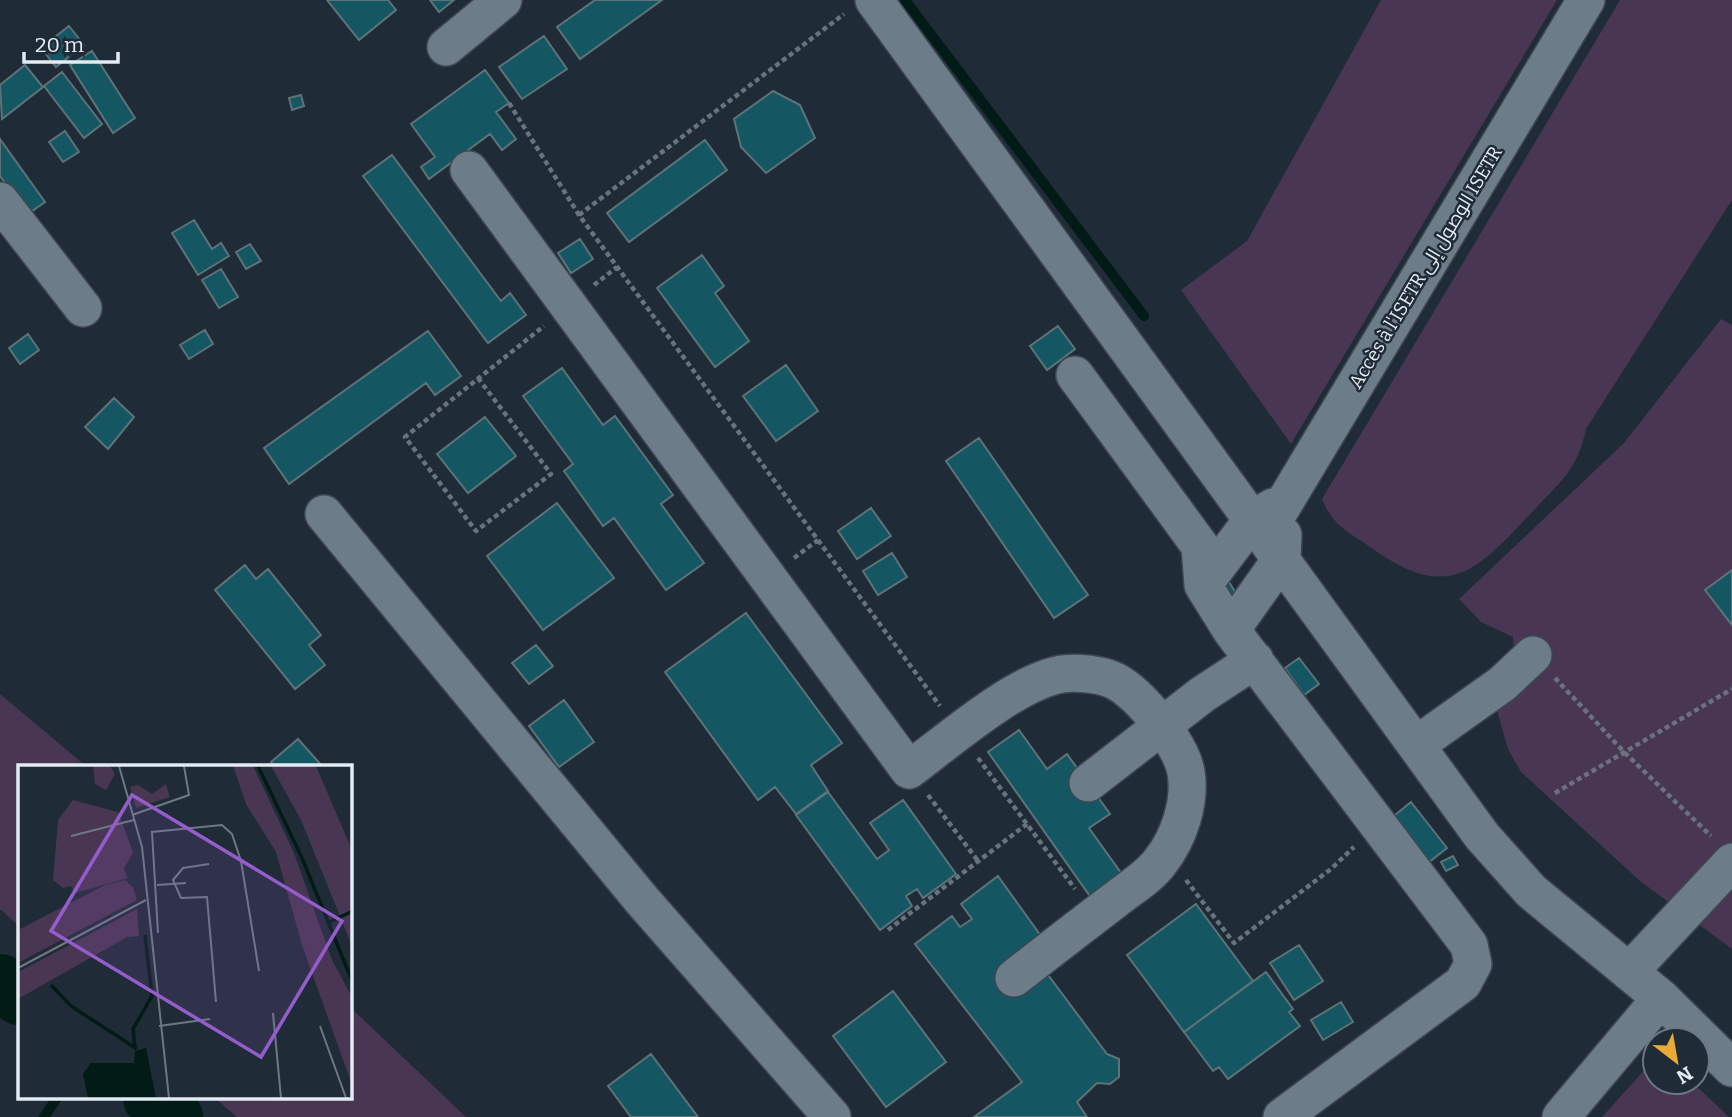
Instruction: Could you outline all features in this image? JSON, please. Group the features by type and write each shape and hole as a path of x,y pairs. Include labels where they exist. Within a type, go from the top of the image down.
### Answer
{"street":[{"path":"446,47 503,0"},
{"name":"Accès à l'ISETR الوصول إلى ISETR","path":"1266,537 1286,499 1586,0"},
{"path":"863,4 1266,537 1482,836 1522,882 1661,998 1732,1068"},
{"path":"469,170 909,770 1013,695 1037,682 1063,674 1088,675 1114,681 1162,726 1177,748 1186,771 1187,799 1180,823 1166,853 1151,871 1014,978"},
{"path":"0,201 83,308"},
{"path":"1075,375 1200,546 1203,585 1231,630 1469,945 1473,964 1463,983 1282,1117"},
{"path":"324,514 641,899 832,1117"},
{"path":"1203,585 1266,537"},
{"path":"1231,630 1266,537"},
{"path":"1416,745 1502,684 1533,655"},
{"path":"1088,783 1255,660"},
{"path":"1629,972 1722,850"},
{"path":"1561,1117 1661,998"}],"path":[{"path":"579,215 863,4"},
{"path":"509,103 579,215 1094,915"},
{"path":"478,378 551,474 477,531 405,438 478,378 617,267"},
{"path":"1533,655 1624,752 1722,850"},
{"path":"1555,793 1732,689"},
{"path":"909,770 978,861"},
{"path":"888,930 1027,824"},
{"path":"1166,853 1234,943 1331,869 1378,825"}],"shaded area":[{"path":"1381,0 1557,0 1291,444 1181,290 1247,241"},
{"path":"1620,0 1732,0 1732,200 1586,429 1578,455 1561,482 1515,531 1479,563 1461,573 1443,577 1422,574 1398,565 1347,531 1331,516 1322,499"},
{"path":"1721,319 1732,325 1732,949 1640,881 1521,772 1508,749 1496,707 1515,669 1513,637 1481,622 1459,599 1624,443"},
{"path":"0,694 85,765 18,765 18,925 0,909"},
{"path":"352,1009 466,1117 237,1117 217,1100 352,1100"},
{"path":"1641,1074 1641,1096 1707,1096 1729,1117 1602,1117"}],"building":[{"path":"327,0 388,0 396,10 359,40"},
{"path":"430,0 454,0 439,12"},
{"path":"595,0 662,0 580,59 557,27"},
{"path":"69,26 84,45 56,67 41,48"},
{"path":"544,36 567,69 522,99 499,67"},
{"path":"92,51 135,118 113,133 70,65"},
{"path":"25,65 43,87 2,119 0,85"},
{"path":"485,70 509,103 496,112 516,139 502,150 490,134 429,179 421,167 435,157 411,124"},
{"path":"62,72 102,124 84,138 44,86"},
{"path":"773,91 800,105 815,138 766,173 741,147 734,119"},
{"path":"301,95 304,106 292,110 289,98"},
{"path":"65,131 79,152 63,162 49,142"},
{"path":"0,139 45,202 28,214 0,176"},
{"path":"705,140 727,170 629,242 607,213"},
{"path":"392,155 501,301 510,293 526,315 488,343 363,176"},
{"path":"194,220 212,249 221,243 229,256 198,275 172,233"},
{"path":"580,239 593,259 571,273 558,253"},
{"path":"250,244 261,261 246,269 236,252"},
{"path":"702,255 724,286 715,293 749,341 715,367 657,288"},
{"path":"221,269 238,297 219,308 202,280"},
{"path":"1058,326 1075,349 1047,370 1030,346"},
{"path":"205,330 213,344 189,359 180,345"},
{"path":"428,331 461,376 435,395 426,383 289,484 264,448"},
{"path":"28,334 39,350 20,364 9,348"},
{"path":"786,365 818,411 776,441 743,396"},
{"path":"562,368 603,425 615,416 673,495 661,504 704,563 666,590 614,518 603,526 564,471 573,464 523,396"},
{"path":"114,398 134,417 108,449 85,427"},
{"path":"485,417 516,456 468,493 437,454"},
{"path":"979,438 1088,595 1054,618 946,461"},
{"path":"557,503 614,578 543,630 487,556"},
{"path":"871,508 891,536 857,559 838,531"},
{"path":"892,553 907,577 878,595 863,571"},
{"path":"245,565 256,579 268,569 321,635 309,645 325,665 295,689 215,590"},
{"path":"1732,570 1732,625 1705,590"},
{"path":"1229,582 1237,595 1218,607 1210,595"},
{"path":"746,613 842,743 811,765 828,791 796,814 775,787 758,800 665,672"},
{"path":"536,645 553,666 529,684 512,663"},
{"path":"1299,658 1319,684 1304,695 1285,668"},
{"path":"564,700 594,742 559,767 529,726"},
{"path":"1019,730 1047,769 1067,754 1110,814 1089,828 1124,877 1092,899 988,752"},
{"path":"298,739 321,765 274,765 271,762"},
{"path":"828,792 877,859 889,850 870,823 903,800 956,874 923,898 917,889 906,896 912,906 880,930 796,815"},
{"path":"1411,802 1447,848 1419,870 1383,825"},
{"path":"1453,856 1458,865 1446,871 1441,862"},
{"path":"998,876 1051,950 1037,960 1107,1054 1119,1059 1119,1077 1110,1084 1097,1083 1077,1102 1087,1117 974,1117 1022,1082 915,944 952,916 960,927 972,919 961,904"},
{"path":"1196,904 1253,981 1184,1032 1127,955"},
{"path":"1299,945 1323,981 1294,1000 1270,963"},
{"path":"1266,972 1293,1009 1289,1012 1300,1026 1228,1079 1219,1067 1213,1071 1184,1032"},
{"path":"893,991 946,1062 886,1107 833,1036"},
{"path":"1341,1002 1353,1022 1323,1040 1311,1020"},
{"path":"651,1054 698,1117 631,1117 608,1086"}],"waterway":[{"path":"905,0 1144,316"},
{"path":"0,982 18,996"},
{"path":"44,1117 56,1100"},
{"path":"154,1100 175,1117"}]}
